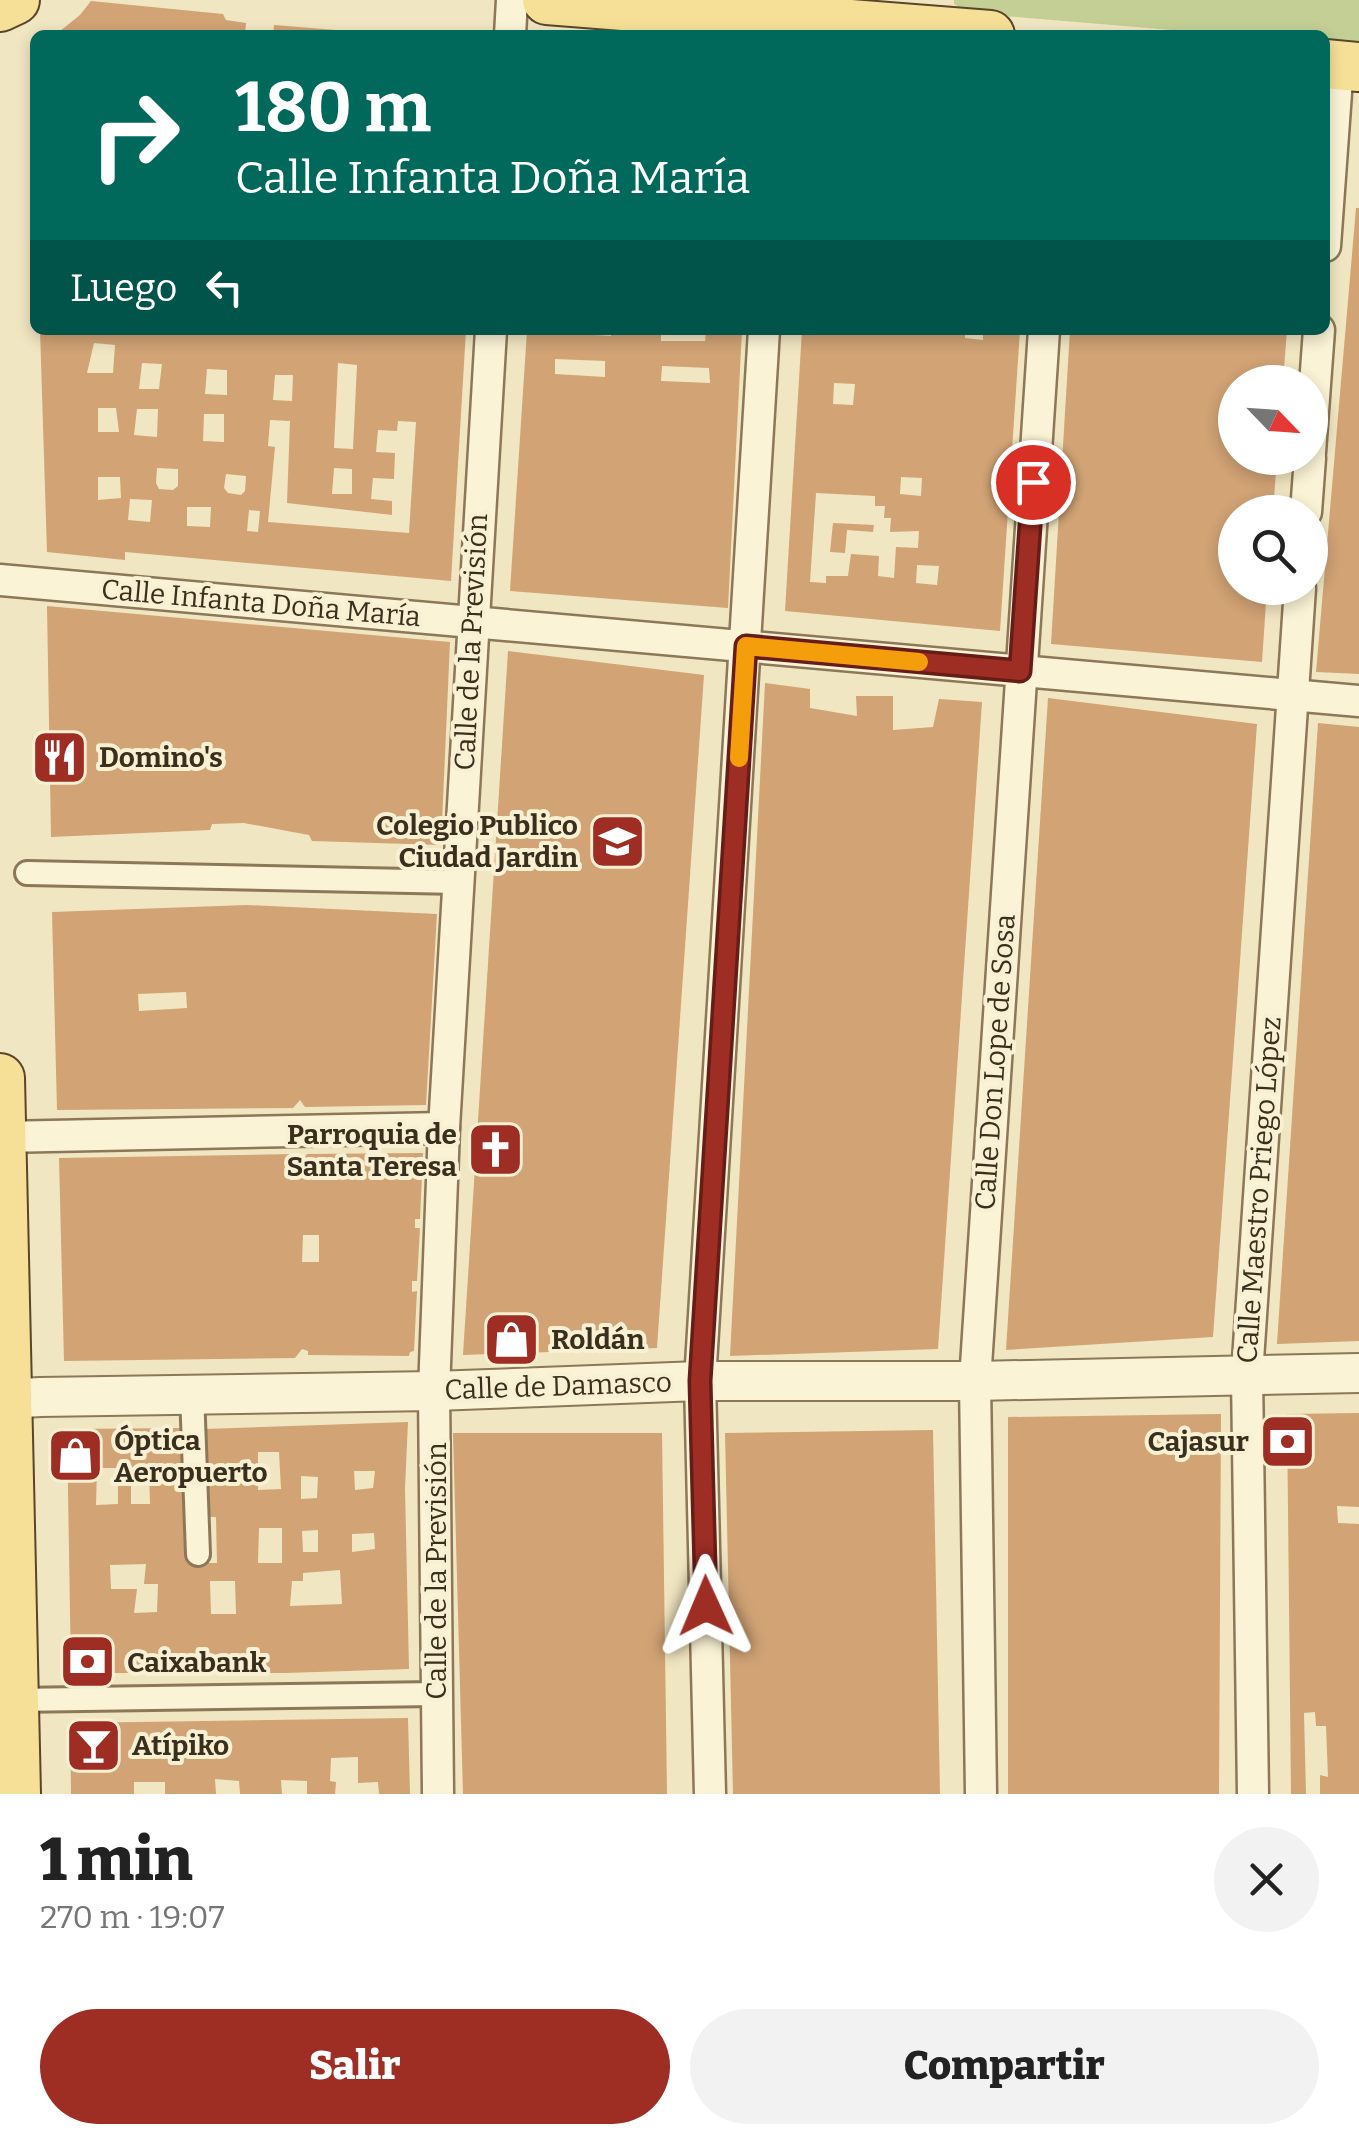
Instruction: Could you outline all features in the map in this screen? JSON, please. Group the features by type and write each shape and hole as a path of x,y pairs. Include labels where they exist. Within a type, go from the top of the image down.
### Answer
{"main road":[{"path":"0,7 14,0"},
{"path":"547,0 782,26 935,15 976,30"},
{"path":"0,1078 4,1403 16,1794"}],"street":[{"path":"510,30 512,0"},
{"path":"1330,189 1341,65"},
{"name":"Calle de la Previsión","path":"438,1794 434,1391 444,1128 490,335"},
{"path":"710,1794 700,1381 764,335"},
{"name":"Calle Don Lope de Sosa","path":"981,1794 975,1380 1044,335"},
{"path":"1316,365 1319,335"},
{"name":"Calle Infanta Doña María","path":"0,580 1359,701"},
{"name":"Calle Maestro Priego López","path":"1252,1794 1247,1375 1299,605"},
{"path":"27,872 458,882"},
{"path":"2,1137 444,1128"},
{"name":"Calle de Damasco","path":"4,1403 192,1393 434,1391 700,1381 1359,1373"},
{"path":"192,1393 198,1554"},
{"path":"15,1700 437,1694"}],"green space":[{"path":"954,0 1359,0 1359,46 1330,43 1330,30 1172,30 967,13"}],"building":[{"path":"91,1 223,14 226,20 246,23 245,30 61,30"},
{"path":"274,25 336,30 274,30"},
{"path":"1359,208 1359,674 1316,672 1322,605 1328,605 1328,533"},
{"path":"40,335 466,335 451,581 125,552 125,560 47,552","holes":["94,343 115,345 113,373 87,373","142,363 162,364 159,389 139,389","338,363 357,365 353,449 334,448","207,369 227,370 227,395 205,394","275,375 293,375 292,401 273,400","98,408 116,408 119,432 98,432","137,409 158,409 157,437 134,435","204,414 224,414 224,442 203,441","270,420 290,421 287,503 392,515 392,501 371,499 373,478 394,479 395,453 376,452 378,430 397,431 398,421 416,422 409,533 268,522 275,447 268,446","157,468 178,469 178,486 173,490 159,489","334,468 352,469 352,494 332,494","226,474 246,476 241,495 228,493 224,488","98,477 120,477 121,498 98,500","130,499 152,500 150,522 128,520","187,507 211,507 210,527 187,526","249,510 260,511 258,532 247,531"]},
{"path":"527,335 661,335 661,341 705,341 706,335 742,335 728,608 510,591","holes":["555,359 605,361 605,377 555,374","662,366 709,368 710,383 661,381"]},
{"path":"802,335 965,335 983,340 983,335 1020,335 1000,631 785,611","holes":["834,383 855,384 853,405 833,404","901,477 922,478 921,496 900,494","816,493 875,496 875,506 885,506 884,518 891,518 890,532 919,531 918,548 896,547 894,578 878,576 879,556 851,554 848,576 826,576 826,583 810,582","917,565 939,566 937,585 916,583"]},
{"path":"1070,335 1287,335 1284,365 1218,365 1218,475 1276,475 1274,495 1218,495 1218,605 1266,605 1262,662 1051,644"},
{"path":"833,523 874,525 873,532 847,530 845,553 830,552"},
{"path":"47,606 450,642 441,845 312,841 309,835 244,823 212,824 210,830 51,837"},
{"path":"508,651 704,675 657,1348 463,1355"},
{"path":"765,683 810,689 810,708 857,716 856,696 893,696 893,730 933,727 939,699 982,702 938,1349 730,1356"},
{"path":"1048,698 1257,724 1213,1337 1006,1350"},
{"path":"1318,723 1359,727 1359,1341 1277,1344"},
{"path":"247,905 437,914 426,1105 305,1107 300,1100 293,1108 57,1110 52,912","holes":["186,992 187,1008 139,1011 138,994"]},
{"path":"423,1153 420,1219 415,1219 415,1228 420,1228 417,1281 412,1281 412,1292 417,1291 414,1351 409,1356 308,1355 302,1349 295,1358 64,1361 59,1158 296,1154 302,1161 307,1154","holes":["303,1235 319,1235 319,1262 302,1262"]},
{"path":"1359,1413 1359,1507 1337,1506 1338,1523 1359,1524 1359,1794 1320,1794 1320,1775 1328,1777 1326,1726 1316,1726 1315,1712 1304,1713 1306,1794 1291,1794 1287,1414"},
{"path":"1221,1414 1219,1794 1008,1794 1008,1417"},
{"path":"408,1422 405,1488 409,1669 71,1673 67,1429 185,1428 188,1563 217,1563 216,1517 207,1517 205,1429","holes":["258,1452 279,1452 281,1489 258,1490","97,1468 118,1468 118,1504 96,1505","131,1469 149,1469 150,1504 131,1504","354,1471 375,1471 373,1488 355,1490","301,1476 318,1477 317,1498 301,1499","259,1528 282,1528 282,1563 258,1563","318,1530 318,1552 303,1552 302,1531","374,1533 375,1549 352,1552 352,1534","146,1564 144,1584 158,1584 157,1612 134,1613 137,1589 111,1589 110,1565","340,1570 342,1604 290,1606 292,1581 303,1581 303,1573","210,1581 235,1581 236,1614 211,1614"]},
{"path":"933,1430 940,1794 733,1794 725,1433"},
{"path":"453,1433 662,1433 667,1794 463,1794"},
{"path":"408,1718 410,1794 379,1794 378,1782 358,1783 358,1757 331,1758 330,1781 336,1782 335,1794 307,1794 307,1781 281,1780 282,1794 240,1794 239,1781 215,1779 216,1794 165,1794 165,1782 134,1782 134,1794 71,1794 70,1723"}],"slow traffic":[{"path":"739,758 746,646 919,662"}],"place":[{"name":"Domino's","path":"60,757"},
{"name":"Colegio Publico Ciudad Jardin","path":"617,841"},
{"name":"Parroquia de Santa Teresa","path":"496,1150"},
{"name":"Roldán","path":"512,1339"},
{"name":"Cajasur","path":"1288,1441"},
{"name":"Óptica Aeropuerto","path":"75,1456"},
{"name":"Caixabank","path":"88,1662"},
{"name":"Atípiko","path":"93,1745"}],"route":[{"path":"706,1606 700,1381 746,646 1020,671 1033,482"}]}
